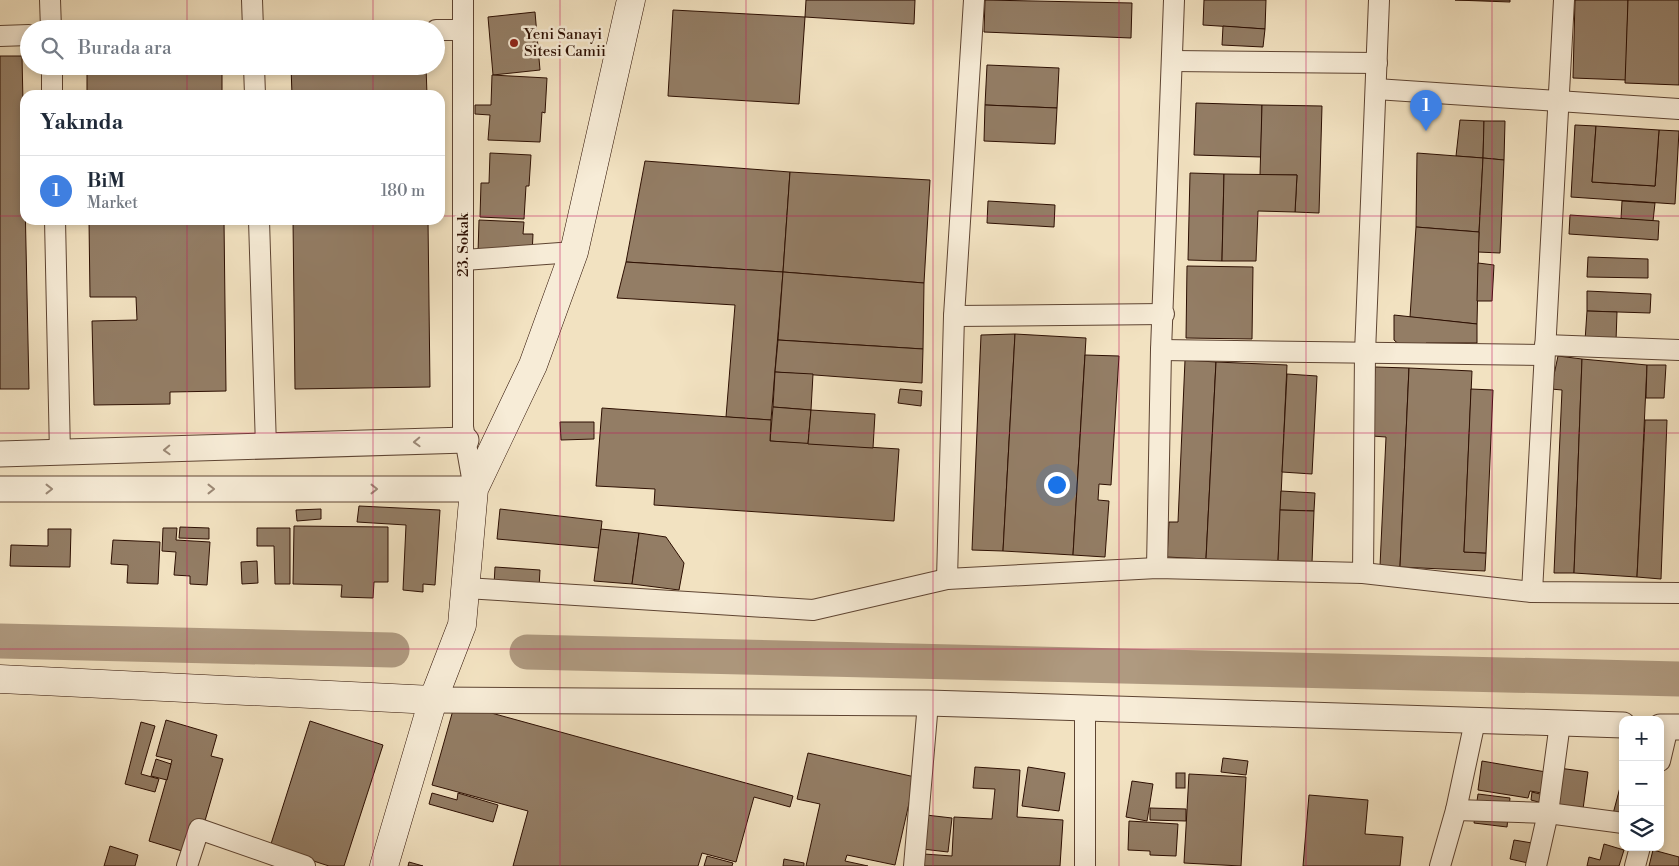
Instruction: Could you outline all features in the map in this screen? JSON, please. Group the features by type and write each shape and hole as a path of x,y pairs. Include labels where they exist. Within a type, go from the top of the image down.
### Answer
{"main road":[{"path":"384,866 433,700 462,625 474,489 534,365 574,252 631,0"},
{"path":"0,679 433,700"}],"street":[{"path":"50,0 51,20"},
{"path":"252,0 252,20"},
{"name":"23. Sokak","path":"463,0 463,427 474,489"},
{"path":"947,579 954,316 974,0"},
{"path":"1157,568 1161,350 1164,314 1174,0"},
{"path":"1362,573 1365,352 1379,0"},
{"path":"1532,592 1557,100 1564,0"},
{"path":"445,30 463,30"},
{"path":"0,36 20,35"},
{"path":"1172,60 1377,63"},
{"path":"52,75 52,90"},
{"path":"254,75 255,90"},
{"path":"1376,89 1679,108"},
{"path":"55,225 60,454"},
{"path":"259,225 266,447"},
{"path":"464,260 574,252"},
{"path":"954,316 1164,314"},
{"path":"1161,350 1365,352 1679,350"},
{"path":"0,454 60,454 466,440"},
{"path":"0,489 474,489"},
{"path":"466,588 813,610 947,579 1157,568 1362,573 1532,592 1679,593"},
{"path":"433,700 928,703 1619,725"},
{"path":"914,866 928,703"},
{"path":"1085,708 1085,866"},
{"path":"1440,866 1456,810 1475,721"},
{"path":"1536,866 1548,813 1560,723"},
{"path":"1664,746 1669,727"},
{"path":"1456,810 1548,813 1619,822"},
{"path":"187,866 199,829 305,866"},
{"path":"1635,866 1639,851"}],"building":[{"path":"806,0 915,0 914,24 805,17"},
{"path":"985,0 1132,3 1131,38 984,32"},
{"path":"1204,0 1266,0 1265,29 1203,25"},
{"path":"1455,0 1510,0 1510,2"},
{"path":"1575,0 1628,0 1626,80 1573,78"},
{"path":"1628,0 1679,0 1679,85 1625,83"},
{"path":"673,10 805,17 799,104 668,96"},
{"name":"Yeni Sanayi Sitesi Camii","path":"535,12 540,70 493,75 488,17"},
{"path":"1223,26 1265,29 1263,47 1222,45"},
{"path":"0,56 20,56 20,75 22,75 23,90 20,90 20,225 26,225 29,389 0,389"},
{"path":"987,65 1059,68 1057,108 985,105"},
{"path":"87,75 222,75 222,90 87,90"},
{"path":"291,75 426,75 427,90 292,90"},
{"path":"492,75 547,78 545,113 542,112 540,142 488,140 490,115 475,114 475,105 491,105"},
{"path":"1196,103 1262,105 1261,157 1194,155"},
{"path":"985,105 1057,108 1055,144 984,141"},
{"path":"1262,105 1322,106 1319,213 1295,212 1297,175 1260,175"},
{"path":"1460,120 1484,121 1483,158 1456,156"},
{"path":"1484,121 1505,121 1504,160 1483,158"},
{"path":"1575,125 1596,126 1592,182 1655,186 1659,130 1679,131 1675,204 1571,197"},
{"path":"1596,126 1659,130 1655,186 1592,182"},
{"path":"490,153 531,155 529,186 526,186 524,219 480,217 481,183 489,183"},
{"path":"1417,153 1483,158 1479,232 1416,227"},
{"path":"1483,158 1504,160 1500,253 1478,252"},
{"path":"645,161 790,172 783,272 626,262"},
{"path":"790,172 930,180 924,283 783,272"},
{"path":"1190,173 1224,174 1222,261 1188,260"},
{"path":"1224,174 1297,175 1295,212 1258,211 1256,261 1222,261"},
{"path":"988,201 1055,205 1054,227 987,223"},
{"path":"1622,201 1655,203 1653,221 1621,219"},
{"path":"1570,215 1659,221 1658,240 1569,234"},
{"path":"479,220 524,222 523,234 533,234 532,255 478,253"},
{"path":"89,225 224,225 226,391 170,392 170,404 94,405 92,321 137,320 136,297 90,297"},
{"path":"293,225 428,225 430,387 295,389"},
{"path":"1416,227 1479,232 1477,324 1410,317"},
{"path":"1588,257 1648,259 1648,278 1587,277"},
{"path":"626,262 783,272 771,420 726,417 735,305 617,298"},
{"path":"1478,263 1494,265 1492,301 1477,301"},
{"path":"1187,266 1253,267 1252,339 1186,338"},
{"path":"783,272 924,283 923,349 778,340"},
{"path":"1587,291 1651,294 1650,313 1587,311"},
{"path":"1587,311 1617,312 1616,341 1585,341"},
{"path":"1394,315 1477,324 1477,343 1426,343 1426,350 1403,348 1394,340"},
{"path":"1015,334 1003,551 972,550 981,335"},
{"path":"1015,334 1086,338 1073,555 1003,551"},
{"path":"778,340 923,349 922,383 775,372"},
{"path":"1085,355 1119,356 1111,485 1099,484 1098,500 1109,501 1105,557 1073,555"},
{"path":"1558,356 1582,359 1574,573 1554,573 1562,390 1551,389"},
{"path":"1582,359 1647,365 1637,577 1574,573"},
{"path":"1185,360 1216,362 1206,559 1167,557 1169,522 1178,522"},
{"path":"1216,362 1287,365 1278,562 1206,559"},
{"path":"1647,365 1666,365 1664,398 1646,398"},
{"path":"1375,367 1409,368 1400,567 1380,566 1386,437 1372,436"},
{"path":"1409,368 1472,371 1464,552 1486,553 1485,571 1400,567"},
{"path":"775,372 813,374 811,410 773,407"},
{"path":"1287,374 1317,376 1312,474 1282,472"},
{"path":"900,389 922,391 921,406 898,403"},
{"path":"1471,389 1493,390 1486,553 1464,552"},
{"path":"773,407 811,410 808,444 770,441"},
{"path":"602,408 771,420 770,441 899,449 894,521 654,505 655,489 596,486"},
{"path":"811,410 875,414 873,448 808,444"},
{"path":"1645,420 1667,420 1661,579 1637,577"},
{"path":"560,422 594,422 594,439 561,440"},
{"path":"1281,491 1315,493 1314,511 1280,510"},
{"path":"359,506 440,510 435,585 423,584 423,592 403,590 406,525 357,522"},
{"path":"321,509 321,519 297,521 296,510"},
{"path":"500,509 602,521 599,548 497,539"},
{"path":"1280,510 1314,511 1312,563 1278,562"},
{"path":"294,526 388,527 388,582 374,582 373,598 341,597 342,585 293,584"},
{"path":"180,527 209,528 209,539 179,538"},
{"path":"163,528 177,528 176,540 210,542 207,585 190,584 190,576 174,575 176,552 162,551"},
{"path":"257,528 290,528 290,584 275,584 274,546 257,546"},
{"path":"48,529 71,529 70,567 10,566 11,545 48,546"},
{"path":"601,529 639,533 632,584 594,581"},
{"path":"639,533 666,537 684,563 679,590 632,584"},
{"path":"113,540 160,542 158,584 127,583 128,565 111,564"},
{"path":"257,561 258,583 242,584 241,562"},
{"path":"495,567 540,570 539,588 494,585"},
{"path":"455,703 793,796 790,807 754,797 736,862 702,853 698,866 513,866 528,811 432,785"},
{"path":"166,720 217,735 211,756 223,759 195,855 149,841 172,760 156,756"},
{"path":"310,721 383,745 344,866 329,866 270,847"},
{"path":"141,722 155,726 141,774 159,779 155,792 125,784"},
{"path":"808,753 915,777 895,865 847,855 845,861 868,866 806,866 820,804 797,799"},
{"path":"1223,758 1248,761 1246,775 1221,772"},
{"path":"156,759 171,764 167,780 151,776"},
{"path":"1482,761 1546,772 1542,793 1530,791 1528,798 1478,790"},
{"path":"975,767 1020,770 1017,817 1063,820 1060,866 923,866 924,854 952,856 954,817 992,819 995,789 973,788"},
{"path":"1028,767 1065,773 1059,811 1022,806"},
{"path":"1559,768 1588,772 1581,824 1552,820"},
{"path":"1176,773 1185,773 1185,788 1176,788"},
{"path":"1189,774 1246,777 1241,866 1184,863"},
{"path":"1132,781 1153,784 1147,821 1126,817"},
{"path":"1619,791 1619,832 1609,829"},
{"path":"1532,792 1544,795 1542,803 1531,800"},
{"path":"432,793 457,800 458,793 498,805 493,822 429,804"},
{"path":"1478,794 1510,798 1507,827 1474,823"},
{"path":"1309,795 1368,800 1365,834 1403,837 1400,866 1303,866"},
{"path":"1150,808 1186,809 1186,821 1150,820"},
{"path":"926,815 952,818 948,852 922,849"},
{"path":"1129,821 1178,824 1176,856 1150,855 1150,851 1128,850"},
{"path":"1514,840 1532,843 1528,863 1510,859"},
{"path":"1604,844 1619,848 1619,851 1624,851 1619,866 1587,866 1589,857 1600,860"},
{"path":"110,846 138,855 135,866 104,866"},
{"path":"1653,851 1679,857 1679,866 1649,866"},
{"path":"707,856 733,863 732,866 704,866"},
{"path":"784,859 804,863 804,866 783,866"},
{"path":"409,862 423,866 408,866"}],"waterway":[{"path":"0,641 392,650"},
{"path":"527,652 1679,679"}],"place":[{"name":"Yeni Sanayi Sitesi Camii","path":"514,43"},
{"name":"BiM","path":"1426,131"}]}
